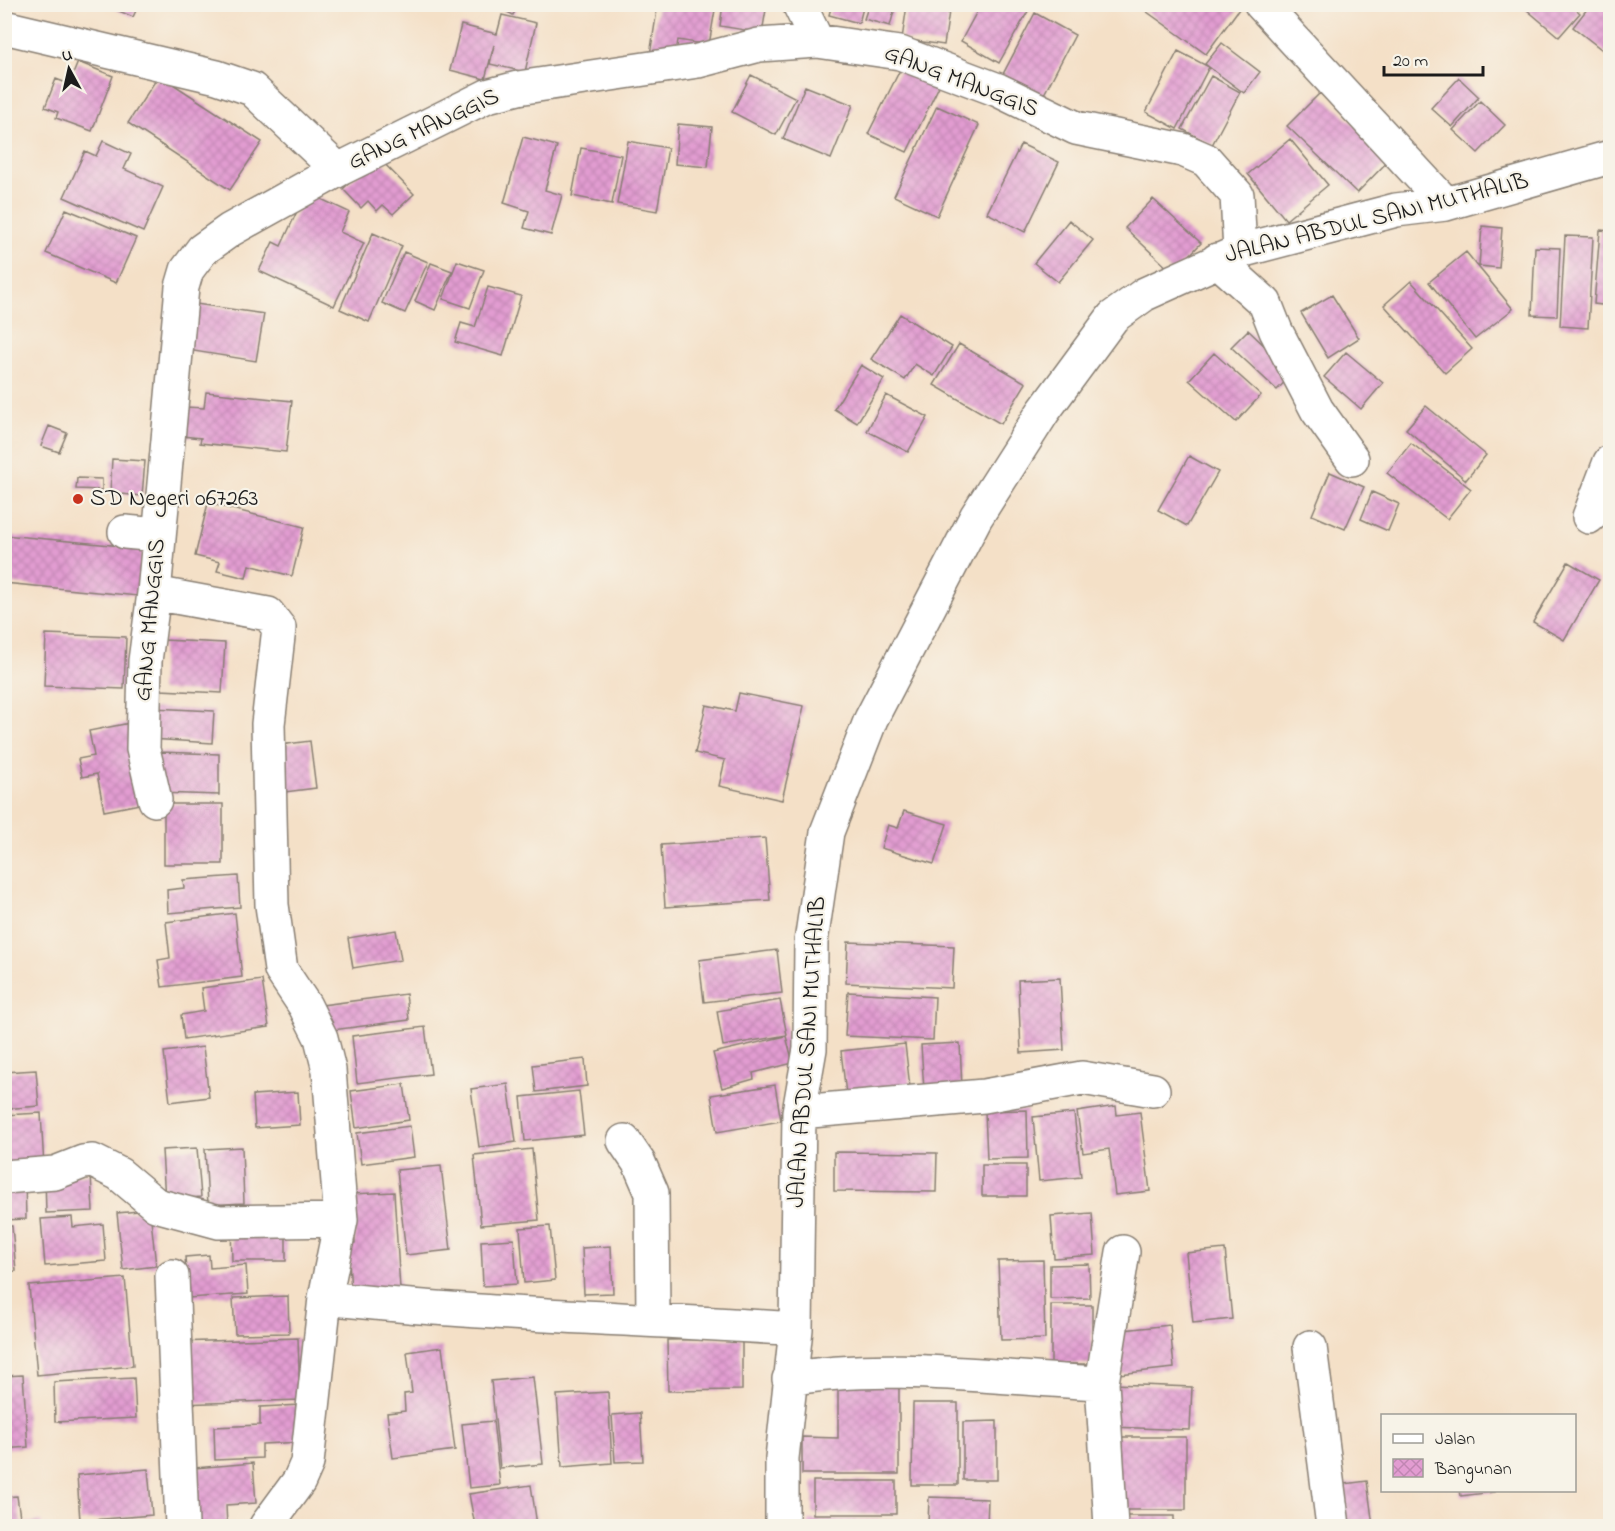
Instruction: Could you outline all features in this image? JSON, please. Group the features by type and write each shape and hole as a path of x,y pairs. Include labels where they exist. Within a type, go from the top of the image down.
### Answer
{"street":[{"path":"799,4 817,40"},
{"path":"1261,4 1446,204"},
{"path":"4,27 217,77 252,89 338,170"},
{"name":"GANG MANGGIS","path":"155,800 143,749 145,661 154,593 182,287 188,270 202,250 230,230 338,170 488,96 518,88 698,61 759,45 817,40 900,53 998,90 1076,128 1182,150 1206,160 1237,195 1229,255"},
{"name":"JALAN ABDUL SANI MUTHALIB","path":"782,1527 782,1458 796,1329 800,1112 810,1049 811,942 827,832 871,720 976,517 1043,412 1113,317 1145,294 1229,255 1396,210 1446,204 1611,157"},
{"path":"1229,255 1264,303 1317,410 1352,459"},
{"path":"1589,517 1611,462"},
{"path":"125,532 158,535"},
{"path":"154,593 268,614 279,628 268,724 272,905 281,970 305,1006 321,1038 329,1070 341,1220 325,1298 307,1463 299,1481 266,1527"},
{"path":"800,1112 984,1096 1082,1078 1153,1090"},
{"path":"624,1141 639,1163 652,1193 653,1319"},
{"path":"4,1177 55,1173 83,1162 93,1161 119,1174 156,1205 202,1219 219,1222 341,1220"},
{"path":"1111,1527 1102,1383 1123,1252"},
{"path":"172,1276 182,1527"},
{"path":"325,1298 423,1309 653,1319 796,1329"},
{"path":"1310,1347 1333,1527"},
{"path":"789,1379 823,1373 910,1372 1102,1383"}],"building":[{"path":"103,4 139,4 133,17"},
{"path":"492,4 519,4 513,15"},
{"path":"658,4 716,4 709,45 678,40 675,59 650,55"},
{"path":"723,4 767,4 762,33 720,26"},
{"path":"832,4 864,4 859,23 829,15"},
{"path":"869,4 896,4 890,26 864,19"},
{"path":"981,4 1032,4 999,63 961,41"},
{"path":"1136,4 1233,4 1239,9 1206,54"},
{"path":"1520,4 1570,4 1580,13 1559,37"},
{"path":"1591,4 1610,4 1610,56 1573,27"},
{"path":"907,5 950,5 944,45 902,39"},
{"path":"1035,13 1075,35 1042,98 1001,78"},
{"path":"502,15 536,23 525,72 490,64 494,45 485,79 450,70 461,25 497,34"},
{"path":"1222,43 1260,72 1244,93 1205,64"},
{"path":"1178,51 1209,67 1177,129 1146,112"},
{"path":"78,62 113,76 92,131 56,118 58,112 45,107 56,79 69,84"},
{"path":"901,68 939,86 907,152 868,134"},
{"path":"159,75 262,142 230,190 128,123"},
{"path":"751,75 796,98 776,135 732,112"},
{"path":"1211,76 1240,92 1212,145 1182,129"},
{"path":"1459,78 1479,97 1452,127 1431,108"},
{"path":"805,86 853,105 831,159 783,139"},
{"path":"1320,93 1390,159 1357,193 1287,126"},
{"path":"1480,101 1505,125 1478,153 1453,130"},
{"path":"937,106 979,125 937,216 894,196"},
{"path":"678,124 712,127 708,167 675,164"},
{"path":"523,137 557,146 545,190 562,195 551,235 524,228 529,211 504,203"},
{"path":"1290,139 1328,185 1286,220 1248,174"},
{"path":"103,141 131,154 124,169 163,187 143,232 64,197 85,151 96,156"},
{"path":"628,141 668,148 657,211 617,204"},
{"path":"1021,144 1059,162 1025,232 987,213"},
{"path":"581,148 621,155 612,204 572,196"},
{"path":"377,156 414,194 393,214 383,205 377,211 368,201 361,208 343,189"},
{"path":"306,192 349,212 340,232 364,243 334,306 259,271 273,242 281,246"},
{"path":"1153,199 1201,243 1173,273 1125,228"},
{"path":"66,209 136,238 116,283 46,253"},
{"path":"1069,220 1093,240 1058,282 1034,263"},
{"path":"1482,226 1502,228 1499,268 1479,266"},
{"path":"1600,230 1610,231 1610,306 1594,304"},
{"path":"373,233 402,246 369,322 340,309"},
{"path":"1565,236 1593,237 1588,328 1560,326"},
{"path":"1535,247 1560,248 1557,316 1532,315"},
{"path":"404,252 428,262 405,313 382,303"},
{"path":"1466,252 1513,309 1475,339 1429,282"},
{"path":"457,261 484,270 470,308 443,299"},
{"path":"431,263 452,271 435,310 415,301"},
{"path":"1411,281 1472,349 1445,373 1384,305"},
{"path":"488,287 521,296 503,356 455,342 461,323 475,327"},
{"path":"1332,295 1359,338 1328,358 1301,313"},
{"path":"189,303 264,314 256,361 181,349"},
{"path":"900,314 952,347 934,376 915,364 905,380 871,359"},
{"path":"1248,330 1293,373 1277,390 1231,347"},
{"path":"959,344 1026,383 1001,424 934,385"},
{"path":"1346,352 1383,383 1361,409 1324,377"},
{"path":"1214,353 1261,395 1236,422 1189,380"},
{"path":"861,365 884,379 857,423 834,409"},
{"path":"206,392 292,401 286,452 200,443 201,438 182,436 185,407 204,408"},
{"path":"886,395 928,417 908,452 867,431"},
{"path":"1426,406 1486,455 1466,480 1406,429"},
{"path":"49,426 67,433 59,452 41,446"},
{"path":"1411,443 1471,489 1447,519 1387,473"},
{"path":"1189,456 1218,472 1187,526 1158,510"},
{"path":"112,459 145,461 142,496 110,493"},
{"path":"1330,472 1364,487 1345,529 1312,515"},
{"path":"77,478 102,479 102,490 76,489"},
{"path":"1372,492 1399,504 1388,531 1361,519"},
{"path":"208,503 304,527 292,576 249,565 246,578 217,571 220,562 195,556"},
{"path":"4,535 143,548 138,596 4,583"},
{"path":"1568,562 1599,580 1564,640 1533,622"},
{"path":"46,634 126,637 124,689 44,686"},
{"path":"163,640 225,643 222,693 160,690"},
{"path":"739,693 804,706 782,800 719,786 725,760 695,753 706,705 735,711"},
{"path":"153,708 214,711 212,743 151,739"},
{"path":"130,723 145,803 104,811 97,774 82,777 78,759 94,756 89,731"},
{"path":"310,741 316,788 285,792 280,745"},
{"path":"158,752 219,754 219,795 158,793"},
{"path":"164,804 223,804 223,864 164,864"},
{"path":"904,811 947,824 934,864 881,848 888,825 898,828"},
{"path":"765,838 770,900 665,907 661,845"},
{"path":"238,876 240,907 168,913 167,890 184,888 183,880"},
{"path":"235,913 242,977 162,987 158,960 170,958 166,922"},
{"path":"396,930 401,960 353,968 348,938"},
{"path":"848,942 954,946 952,988 846,983"},
{"path":"777,950 782,993 704,1002 699,960"},
{"path":"1060,978 1064,1050 1021,1053 1018,980"},
{"path":"262,980 269,1027 184,1039 181,1015 204,1011 201,988"},
{"path":"848,992 935,997 933,1040 845,1036"},
{"path":"406,994 409,1020 325,1031 322,1005"},
{"path":"780,1000 787,1035 723,1046 717,1011"},
{"path":"425,1027 431,1074 357,1083 352,1036"},
{"path":"786,1036 793,1063 753,1073 754,1079 722,1088 713,1053"},
{"path":"960,1043 962,1088 924,1090 921,1045"},
{"path":"905,1044 911,1096 847,1103 841,1051"},
{"path":"203,1047 209,1097 170,1102 164,1052"},
{"path":"585,1059 587,1086 536,1092 533,1065"},
{"path":"36,1070 39,1106 4,1109 4,1072"},
{"path":"404,1084 409,1120 356,1128 351,1091"},
{"path":"508,1084 516,1142 479,1147 471,1089"},
{"path":"775,1085 781,1121 717,1132 711,1095"},
{"path":"579,1091 584,1135 525,1141 521,1097"},
{"path":"298,1092 300,1125 255,1128 253,1095"},
{"path":"1116,1106 1117,1115 1140,1112 1150,1191 1115,1195 1109,1149 1083,1153 1077,1112"},
{"path":"1027,1110 1028,1158 987,1159 985,1111"},
{"path":"41,1113 44,1167 4,1169 4,1115"},
{"path":"1074,1113 1081,1177 1039,1181 1033,1117"},
{"path":"410,1126 414,1157 361,1164 357,1133"},
{"path":"242,1147 244,1203 208,1205 205,1149"},
{"path":"197,1148 201,1197 165,1200 162,1150"},
{"path":"532,1149 539,1220 481,1225 474,1155"},
{"path":"834,1152 937,1153 936,1192 834,1191"},
{"path":"982,1165 1026,1165 1026,1196 982,1196"},
{"path":"441,1166 451,1250 406,1255 397,1170"},
{"path":"91,1175 93,1211 46,1213 45,1176"},
{"path":"25,1180 26,1219 4,1220 4,1181"},
{"path":"394,1192 400,1289 351,1292 348,1243 355,1243 352,1194"},
{"path":"150,1210 156,1266 123,1270 117,1213"},
{"path":"1092,1213 1095,1255 1054,1258 1051,1216"},
{"path":"72,1217 73,1227 103,1224 106,1261 45,1266 41,1219"},
{"path":"4,1226 12,1226 16,1271 4,1272"},
{"path":"550,1226 555,1280 524,1283 520,1228"},
{"path":"231,1227 286,1227 286,1261 232,1261"},
{"path":"514,1239 517,1284 483,1286 481,1241"},
{"path":"611,1246 613,1293 584,1294 582,1248"},
{"path":"1225,1249 1232,1319 1193,1323 1186,1253"},
{"path":"209,1255 210,1268 246,1265 248,1294 188,1298 185,1257"},
{"path":"1043,1260 1045,1339 1001,1340 998,1261"},
{"path":"1089,1264 1090,1298 1050,1299 1050,1265"},
{"path":"125,1278 133,1366 37,1375 29,1286"},
{"path":"288,1296 289,1333 235,1334 233,1298"},
{"path":"1051,1305 1092,1305 1092,1364 1051,1364"},
{"path":"1170,1325 1174,1368 1119,1374 1114,1331"},
{"path":"298,1338 300,1400 179,1404 177,1342"},
{"path":"742,1339 742,1390 668,1391 667,1340"},
{"path":"442,1347 455,1450 393,1458 387,1413 405,1411 404,1394 412,1393 407,1352"},
{"path":"23,1375 28,1447 4,1449 4,1376"},
{"path":"533,1377 543,1464 500,1468 491,1381"},
{"path":"838,1377 899,1377 899,1474 802,1474 802,1437 838,1438"},
{"path":"134,1378 136,1418 55,1422 54,1382"},
{"path":"1113,1384 1192,1387 1190,1430 1112,1427"},
{"path":"608,1392 612,1463 562,1467 557,1395"},
{"path":"913,1403 958,1403 958,1485 912,1485"},
{"path":"301,1405 302,1442 262,1444 262,1458 215,1460 214,1427 260,1425 260,1407"},
{"path":"640,1413 643,1461 615,1462 612,1415"},
{"path":"493,1421 500,1485 469,1488 462,1424"},
{"path":"997,1421 997,1480 963,1480 963,1422"},
{"path":"1108,1437 1186,1437 1186,1510 1107,1510"},
{"path":"253,1463 256,1503 226,1505 227,1526 189,1526 183,1469"},
{"path":"148,1469 152,1515 80,1521 77,1475"},
{"path":"813,1481 896,1481 896,1514 813,1514"},
{"path":"1367,1481 1373,1526 1334,1526 1329,1486"},
{"path":"531,1485 537,1525 475,1526 469,1494"},
{"path":"1460,1492 1494,1492 1461,1496"},
{"path":"17,1496 21,1524 41,1521 42,1526 4,1526 4,1497"},
{"path":"929,1497 988,1499 987,1526 928,1526"},
{"path":"1127,1516 1174,1516 1174,1526 1127,1526"},
{"path":"809,1520 907,1520 907,1526 809,1526"}],"place":[{"name":"SD Negeri 067263","path":"78,499"}]}
